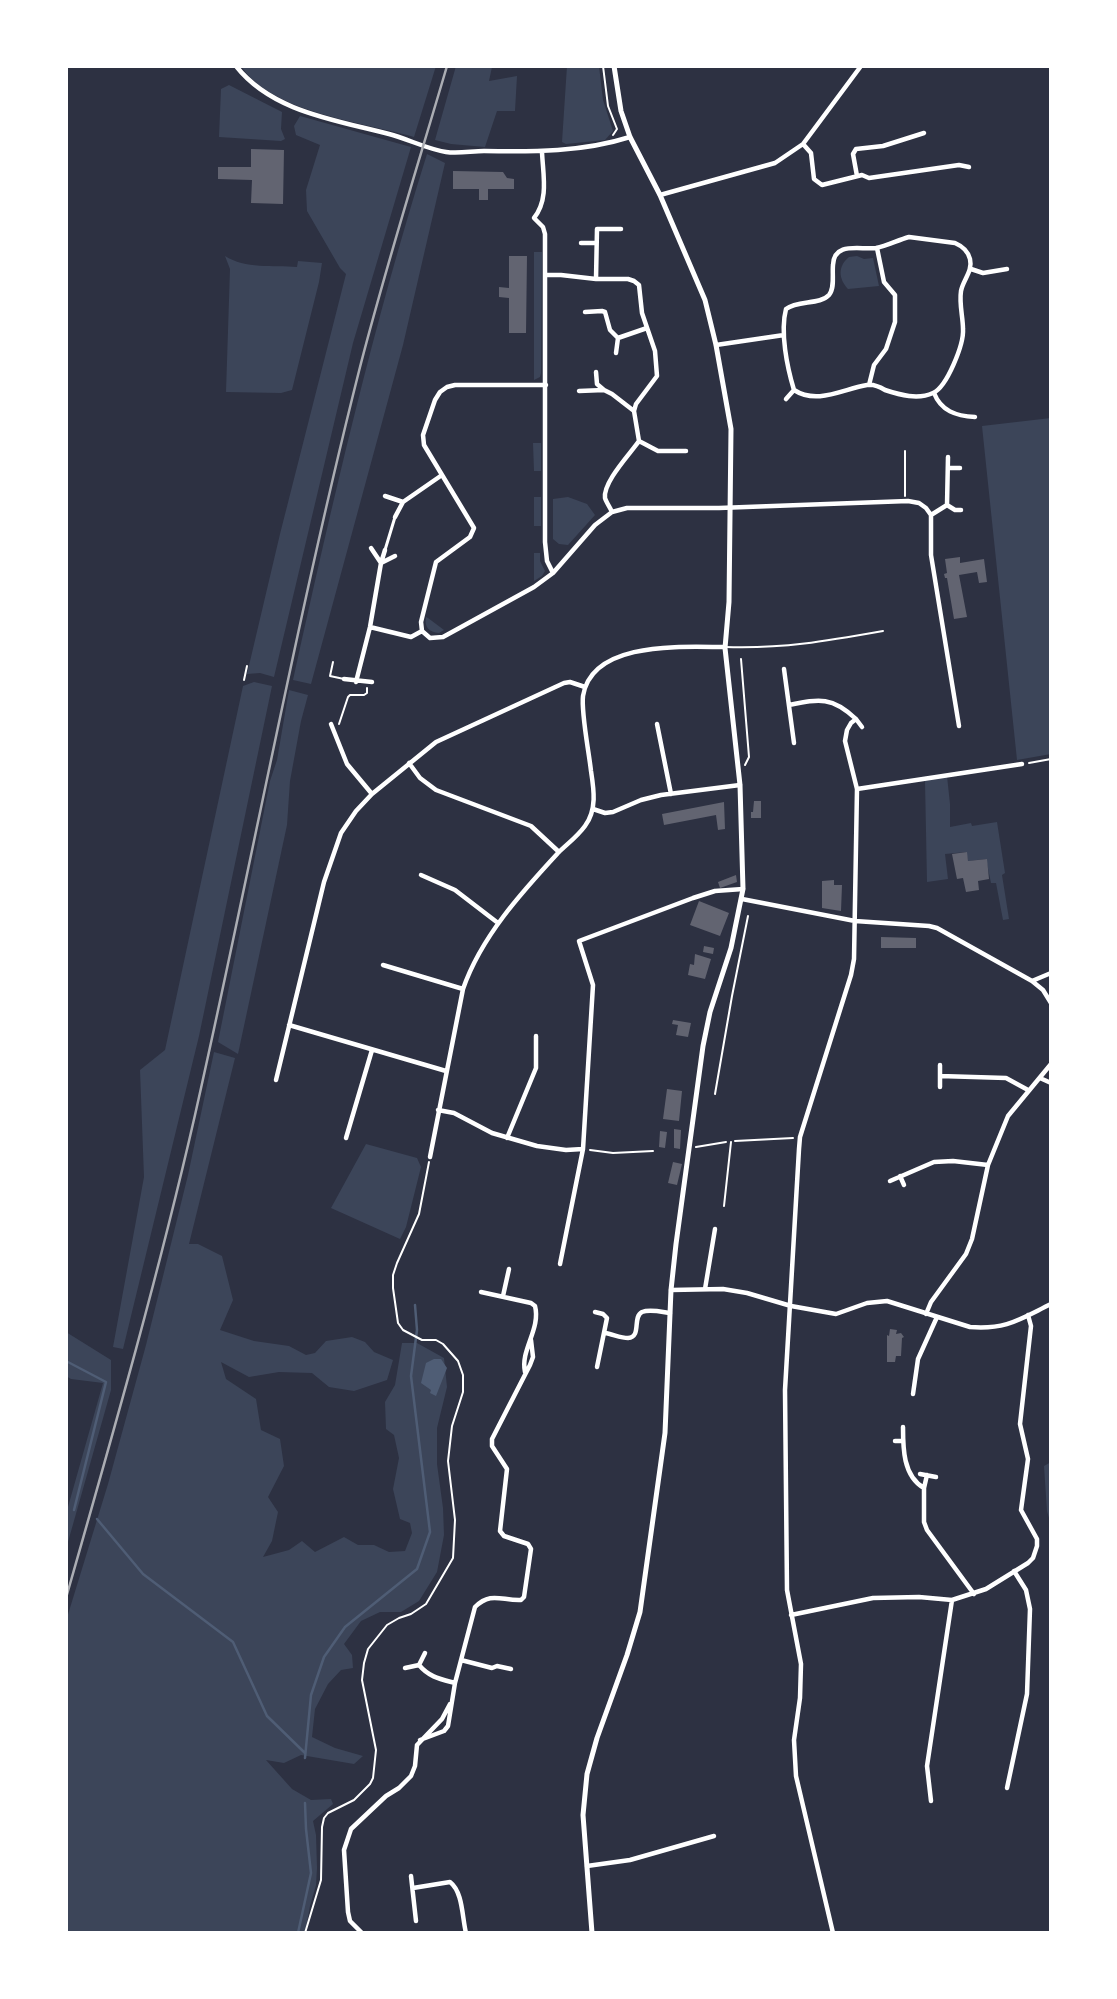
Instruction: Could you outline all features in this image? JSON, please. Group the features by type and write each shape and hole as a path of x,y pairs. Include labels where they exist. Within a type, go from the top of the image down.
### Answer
{"street":[{"path":"236,66 242,74 264,92 293,108 447,152 542,152 610,144 630,137"},
{"path":"592,1933 583,1815 588,1774 597,1738 627,1655 640,1612 665,1433 671,1290 706,1030 731,948 743,889 739,769 725,647 729,602 731,428 716,345 705,300 660,195 630,137 621,111 614,66"},
{"path":"660,195 775,163 803,144 861,66"},
{"path":"857,176 853,154 856,149 883,146 924,133"},
{"path":"803,144 811,153 814,178 819,184 826,185 862,175 869,178 959,165 969,167"},
{"path":"542,152 544,201 534,218 543,227 545,234 545,542 547,561 553,574"},
{"path":"596,279 597,229 621,229"},
{"path":"909,237 955,243 961,246 967,253 971,269 961,290 963,337 944,384 934,393 905,396 869,385 839,394 803,396 794,390 784,335 783,320 786,309 792,304 824,299 830,294 833,286 833,260 837,253 851,247 877,248 909,237"},
{"path":"581,243 596,243"},
{"path":"869,385 874,365 886,349 895,322 895,295 884,282 877,248"},
{"path":"971,269 983,273 1007,269"},
{"path":"546,275 596,279 628,279 639,285 642,313 655,351 656,376 636,404 634,411 639,441 612,476 605,492 606,500 612,512"},
{"path":"586,312 605,312 610,330 618,338"},
{"path":"618,338 647,328"},
{"path":"716,345 784,335"},
{"path":"616,353 618,338"},
{"path":"596,372 597,384 634,411"},
{"path":"546,385 455,385 440,392 435,400 423,435 424,445 474,528 470,537 436,562 421,622 422,631 430,638 443,637 534,587 553,574 595,525 612,512 627,508 730,508 904,501 919,503 931,515 931,555 959,726"},
{"path":"579,391 604,390"},
{"path":"786,399 794,390"},
{"path":"934,393 938,403 950,412 958,416 975,417"},
{"path":"639,441 658,450 686,451"},
{"path":"947,505 948,457"},
{"path":"948,468 960,468"},
{"path":"356,682 370,626 381,563 402,502 442,475"},
{"path":"385,496 402,502"},
{"path":"931,515 947,505"},
{"path":"947,505 955,510 961,510"},
{"path":"371,548 381,563"},
{"path":"381,563 395,556"},
{"path":"370,626 411,637 422,631"},
{"path":"430,1157 463,989 471,965 498,923 559,852 575,839 586,825 593,809 594,793 582,700 588,680 600,667 630,653 655,648 725,647"},
{"path":"784,669 794,743"},
{"path":"344,679 356,682 372,682"},
{"path":"276,1080 331,858 341,833 356,811 372,794 409,762 436,742 546,690 570,682 585,687"},
{"path":"788,705 820,700 831,701 839,705 862,727"},
{"path":"833,1933 795,1769 794,1740 800,1698 801,1664 787,1590 785,1390 800,1137 851,975 854,959 856,789 845,740 847,730 856,720"},
{"path":"331,724 347,764 372,794"},
{"path":"657,724 671,794"},
{"path":"409,762 420,778 436,790 531,826 559,852"},
{"path":"856,789 1022,764"},
{"path":"593,809 613,812 641,800 740,785"},
{"path":"421,875 443,883 455,890 498,923"},
{"path":"560,1264 583,1149 592,985 579,941 715,891 743,889"},
{"path":"742,899 855,921 937,928 1032,981 1042,990 1051,1003"},
{"path":"384,965 463,989"},
{"path":"1032,981 1051,973"},
{"path":"290,1025 446,1071"},
{"path":"507,1138 536,1068 536,1036"},
{"path":"346,1138 372,1050"},
{"path":"926,1314 931,1302 966,1254 972,1238 988,1165 1008,1116 1051,1064"},
{"path":"940,1065 940,1087"},
{"path":"940,1076 1006,1078 1028,1090"},
{"path":"1040,1078 1051,1083"},
{"path":"438,1110 454,1114 479,1128 507,1138 551,1149 583,1149"},
{"path":"890,1181 924,1165 945,1161 988,1165"},
{"path":"900,1176 904,1185"},
{"path":"705,1289 715,1229"},
{"path":"503,1296 509,1269"},
{"path":"671,1290 723,1289 747,1293 791,1306 836,1314 867,1303 887,1301 970,1327 984,1328 998,1328 1051,1304"},
{"path":"481,1292 531,1303 536,1306 537,1311 531,1340 524,1359 525,1372"},
{"path":"595,1312 603,1314 607,1318 597,1367"},
{"path":"604,1333 627,1338 631,1337 635,1333 639,1315 642,1312 670,1313"},
{"path":"791,1615 873,1598 919,1597 952,1600 986,1589 1034,1558 1037,1539 1021,1510 1028,1452 1020,1424 1031,1326 1028,1315"},
{"path":"913,1394 918,1359 937,1317"},
{"path":"420,1740 444,1731 448,1726 455,1683 475,1607 482,1601 490,1598 521,1600 524,1597 531,1549 528,1544 504,1536 500,1532 508,1476 507,1469 492,1446 492,1439 533,1357 531,1340"},
{"path":"903,1427 906,1462 911,1477 924,1488"},
{"path":"895,1441 903,1441"},
{"path":"920,1474 936,1477"},
{"path":"927,1475 924,1488 924,1522 927,1530 974,1594"},
{"path":"1007,1788 1027,1694 1030,1610 1026,1590 1014,1571"},
{"path":"931,1801 927,1766 952,1600"},
{"path":"419,1665 425,1653"},
{"path":"461,1660 492,1668 497,1666 511,1669"},
{"path":"419,1665 434,1678 455,1683"},
{"path":"406,1668 419,1665"},
{"path":"362,1933 350,1921 348,1912 344,1850 354,1825 411,1776 415,1766 417,1745 442,1719 452,1700"},
{"path":"587,1866 630,1860 714,1836"},
{"path":"412,1876 416,1921"},
{"path":"413,1888 450,1882 455,1886 466,1933"}],"lane":[{"path":"725,647 762,648 805,644 883,631"},
{"path":"333,662 330,676 344,679"},
{"path":"724,1206 731,1142"}],"path":[{"path":"603,66 608,106 617,129 610,138 610,144"},
{"path":"904,501 905,451"},
{"path":"739,769 746,764 749,758 741,659"},
{"path":"244,680 247,666"},
{"path":"335,734 348,697 350,695 364,695 367,693 368,689 356,682"},
{"path":"1022,764 1051,760"},
{"path":"714,1094 748,916"},
{"path":"689,1150 698,1146 731,1142 800,1137"},
{"path":"583,1149 612,1153 653,1151"},
{"path":"305,1933 321,1880 322,1827 324,1818 328,1813 354,1800 370,1784 373,1778 376,1750 362,1680 368,1649 387,1625 411,1614 426,1604 453,1558 455,1520 448,1461 452,1426 463,1392 463,1375 458,1361 444,1344 436,1340 422,1340 403,1330 398,1323 393,1288 393,1275 419,1214 430,1157"}],"shaded area":[{"path":"241,66 436,66 414,137 320,114 296,105 274,95 255,82"},
{"path":"456,66 504,66 492,67 489,81 517,76 515,111 497,111 485,147 451,144 435,140"},
{"path":"567,66 599,66 603,100 613,131 605,140 566,144 562,142"},
{"path":"229,85 282,112 281,129 285,139 281,141 219,137 221,89"},
{"path":"300,116 411,147 353,343 274,677 260,673 247,674 280,534 346,274 340,268 307,211 306,190 320,145 296,135 294,126"},
{"path":"427,154 445,163 403,345 311,684 293,680 354,415 407,219"},
{"path":"534,252 542,252 541,373 540,377 534,380"},
{"path":"225,256 241,263 260,266 297,267 298,261 322,263 292,390 281,393 226,392 230,269"},
{"path":"857,256 864,259 873,258 879,286 848,289 842,281 841,268 843,264 849,257"},
{"path":"1051,418 1051,754 1017,760 982,426"},
{"path":"533,443 541,443 541,471 534,471"},
{"path":"534,497 541,497 541,526 534,526"},
{"path":"568,497 587,504 595,515 568,545 559,544 553,539 553,499"},
{"path":"534,553 540,553 540,561 545,571 542,576 534,581"},
{"path":"426,617 444,630 439,633 430,630 426,624"},
{"path":"254,682 272,686 199,1036 123,1349 113,1347 144,1177 140,1070 165,1050 243,686"},
{"path":"289,690 308,695 301,721 290,781 287,825 238,1054 218,1042 270,781 277,760"},
{"path":"947,776 950,827 971,823 972,826 997,822 1005,873 1002,875 1009,919 1003,920 996,883 991,883 986,859 968,861 966,852 945,854 948,879 927,882 925,781"},
{"path":"214,1052 235,1058 189,1244 198,1244 222,1256 233,1300 220,1330 254,1341 289,1346 306,1355 315,1353 326,1341 352,1337 365,1342 374,1352 393,1360 387,1380 354,1391 329,1387 312,1373 279,1372 249,1377 221,1362 226,1379 256,1399 261,1430 280,1439 284,1466 268,1497 278,1512 272,1541 263,1557 289,1550 302,1541 315,1552 344,1537 358,1545 374,1545 389,1552 405,1551 412,1533 410,1523 400,1519 393,1489 399,1458 394,1435 386,1429 385,1402 395,1385 402,1343 417,1343 444,1358 447,1387 437,1428 437,1464 443,1508 444,1535 437,1572 419,1601 401,1612 380,1612 361,1621 344,1644 352,1655 353,1668 341,1670 328,1684 315,1709 312,1737 335,1748 363,1756 354,1764 301,1755 284,1763 266,1760 292,1789 311,1800 331,1799 333,1804 313,1821 316,1835 316,1885 305,1933 66,1933 66,1621 108,1484 146,1345 188,1175"},
{"path":"366,1144 417,1158 421,1167 406,1227 400,1239 331,1208"},
{"path":"66,1332 111,1360 111,1390 66,1549 66,1514 103,1383 71,1379 66,1376"},
{"path":"434,1359 441,1359 447,1368 436,1396 430,1393 431,1390 421,1383 426,1363"},
{"path":"1051,1462 1051,1525 1047,1511 1044,1466"}],"building":[{"path":"251,149 284,150 283,204 251,203 252,180 218,179 218,167 251,167"},
{"path":"453,171 503,172 507,178 514,179 514,189 488,189 488,200 479,200 479,189 453,189"},
{"path":"509,256 527,256 526,333 509,333 509,298 499,297 499,287 509,288"},
{"path":"960,557 960,563 984,559 987,582 979,583 977,572 959,575 967,617 954,619 947,578 945,578 944,574 947,573 945,559"},
{"path":"754,801 761,801 761,818 751,818"},
{"path":"724,802 725,829 718,830 716,815 664,825 662,814"},
{"path":"967,852 968,861 987,859 989,879 978,881 979,890 966,892 963,878 957,879 952,854"},
{"path":"736,875 737,882 720,888 718,882"},
{"path":"834,880 834,885 842,885 841,911 822,908 822,881"},
{"path":"699,901 729,913 720,936 690,925"},
{"path":"881,937 916,938 916,948 881,948"},
{"path":"704,946 714,948 713,954 703,952"},
{"path":"695,954 711,959 705,979 688,975 690,964 694,965"},
{"path":"673,1020 691,1023 688,1037 676,1035 678,1025 672,1024"},
{"path":"667,1089 682,1091 679,1121 663,1119"},
{"path":"674,1129 681,1130 680,1149 674,1148"},
{"path":"660,1131 667,1132 665,1148 659,1147"},
{"path":"673,1162 682,1164 677,1185 668,1183"},
{"path":"890,1329 897,1330 896,1334 901,1333 904,1337 902,1338 901,1356 896,1356 895,1362 887,1362 887,1335 889,1336"}],"waterway":[{"path":"305,1758 311,1695 324,1657 345,1627 417,1569 430,1532 411,1376 417,1330 415,1305"},
{"path":"66,1361 106,1382 74,1510"},
{"path":"97,1519 143,1574 233,1642 267,1716 305,1753"},
{"path":"298,1933 311,1873 305,1803"}],"railway":[{"path":"66,1598 134,1357 181,1176 336,463 390,257 447,66"}]}
